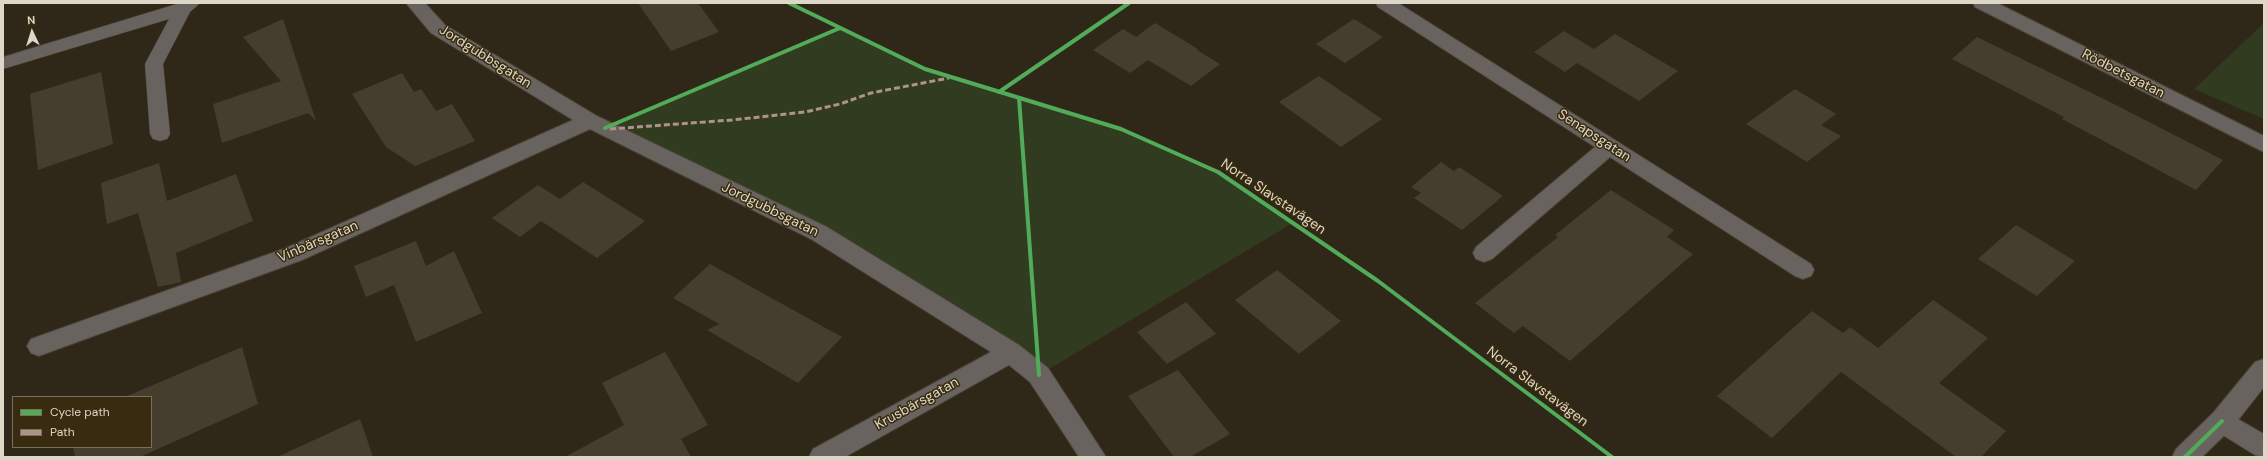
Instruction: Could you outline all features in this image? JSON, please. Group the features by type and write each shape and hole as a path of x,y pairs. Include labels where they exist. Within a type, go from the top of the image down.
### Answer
{"street":[{"name":"Jordgubbsgatan","path":"415,3 438,29 590,121 819,233 1011,352 1039,376 1092,457"},
{"name":"Senapsgatan","path":"1385,3 1803,270"},
{"name":"Rödbetsgatan","path":"1982,3 2264,145"},
{"name":"Vinbärsgatan","path":"39,346 294,254 590,121"},
{"path":"1484,253 1609,146"},
{"name":"Krusbärsgatan","path":"822,457 1011,352"},
{"path":"2199,457 2222,421 2264,369"},
{"path":"2222,421 2264,447"},
{"path":"2185,457 2222,421"}],"lane":[{"path":"3,63 187,6"},
{"path":"160,134 154,64 187,6"}],"green space":[{"path":"2264,23 2264,119 2194,89"},
{"path":"840,28 925,69 1121,129 1218,172 1293,223 1039,375 819,233 605,128"}],"building":[{"path":"638,3 698,3 719,32 671,51"},
{"path":"283,19 316,121 308,113 222,143 213,104 281,81 243,37"},
{"path":"1354,19 1383,37 1345,63 1316,44"},
{"path":"1155,23 1220,64 1191,86 1148,60 1130,73 1093,50 1123,29 1136,37"},
{"path":"1564,31 1594,49 1615,34 1678,71 1639,101 1577,63 1565,72 1534,52"},
{"path":"1977,37 2108,101 2223,160 2196,190 2062,119 2064,117 1952,59"},
{"path":"101,72 113,144 38,170 30,94"},
{"path":"402,73 414,92 421,89 436,111 452,104 475,141 415,166 386,147 352,94"},
{"path":"1319,76 1382,119 1341,147 1279,102"},
{"path":"1795,89 1836,114 1821,125 1841,136 1807,162 1746,124"},
{"path":"1441,162 1454,171 1459,167 1503,196 1462,230 1414,198 1421,193 1411,187"},
{"path":"159,163 167,201 236,174 253,221 176,253 181,282 158,287 138,213 107,224 101,183"},
{"path":"583,182 645,221 597,258 541,221 520,237 492,218 538,185 560,199"},
{"path":"1611,190 1674,230 1667,237 1693,254 1570,361 1523,326 1514,333 1475,303 1558,237 1555,235"},
{"path":"2016,225 2075,261 2037,296 1978,259"},
{"path":"416,241 426,266 454,251 482,313 416,342 394,285 366,297 354,266"},
{"path":"710,264 842,337 798,383 707,330 719,324 673,298"},
{"path":"1277,270 1341,321 1299,354 1235,300"},
{"path":"1933,300 1988,338 1939,383 2006,431 1981,457 1956,457 1841,372 1772,438 1717,396 1812,311 1843,333 1850,327 1878,348"},
{"path":"1186,302 1216,334 1167,364 1137,332"},
{"path":"242,347 258,404 140,457 75,457 73,448 152,448 152,396 127,396"},
{"path":"665,352 708,425 681,439 691,457 565,457 624,425 602,383"},
{"path":"1178,370 1230,434 1190,457 1174,457 1128,396"},
{"path":"360,419 373,457 277,457"}],"marked path":[{"path":"610,129 732,120 805,112 840,104 871,93 949,78"}],"cycle path":[{"name":"Norra Slavstavägen","path":"789,3 925,69 1121,129 1218,172 1378,281 1612,457"},
{"path":"999,92 1129,3"},
{"path":"605,128 840,28"},
{"path":"1019,98 1039,375"},
{"path":"2185,457 2222,421"}]}
